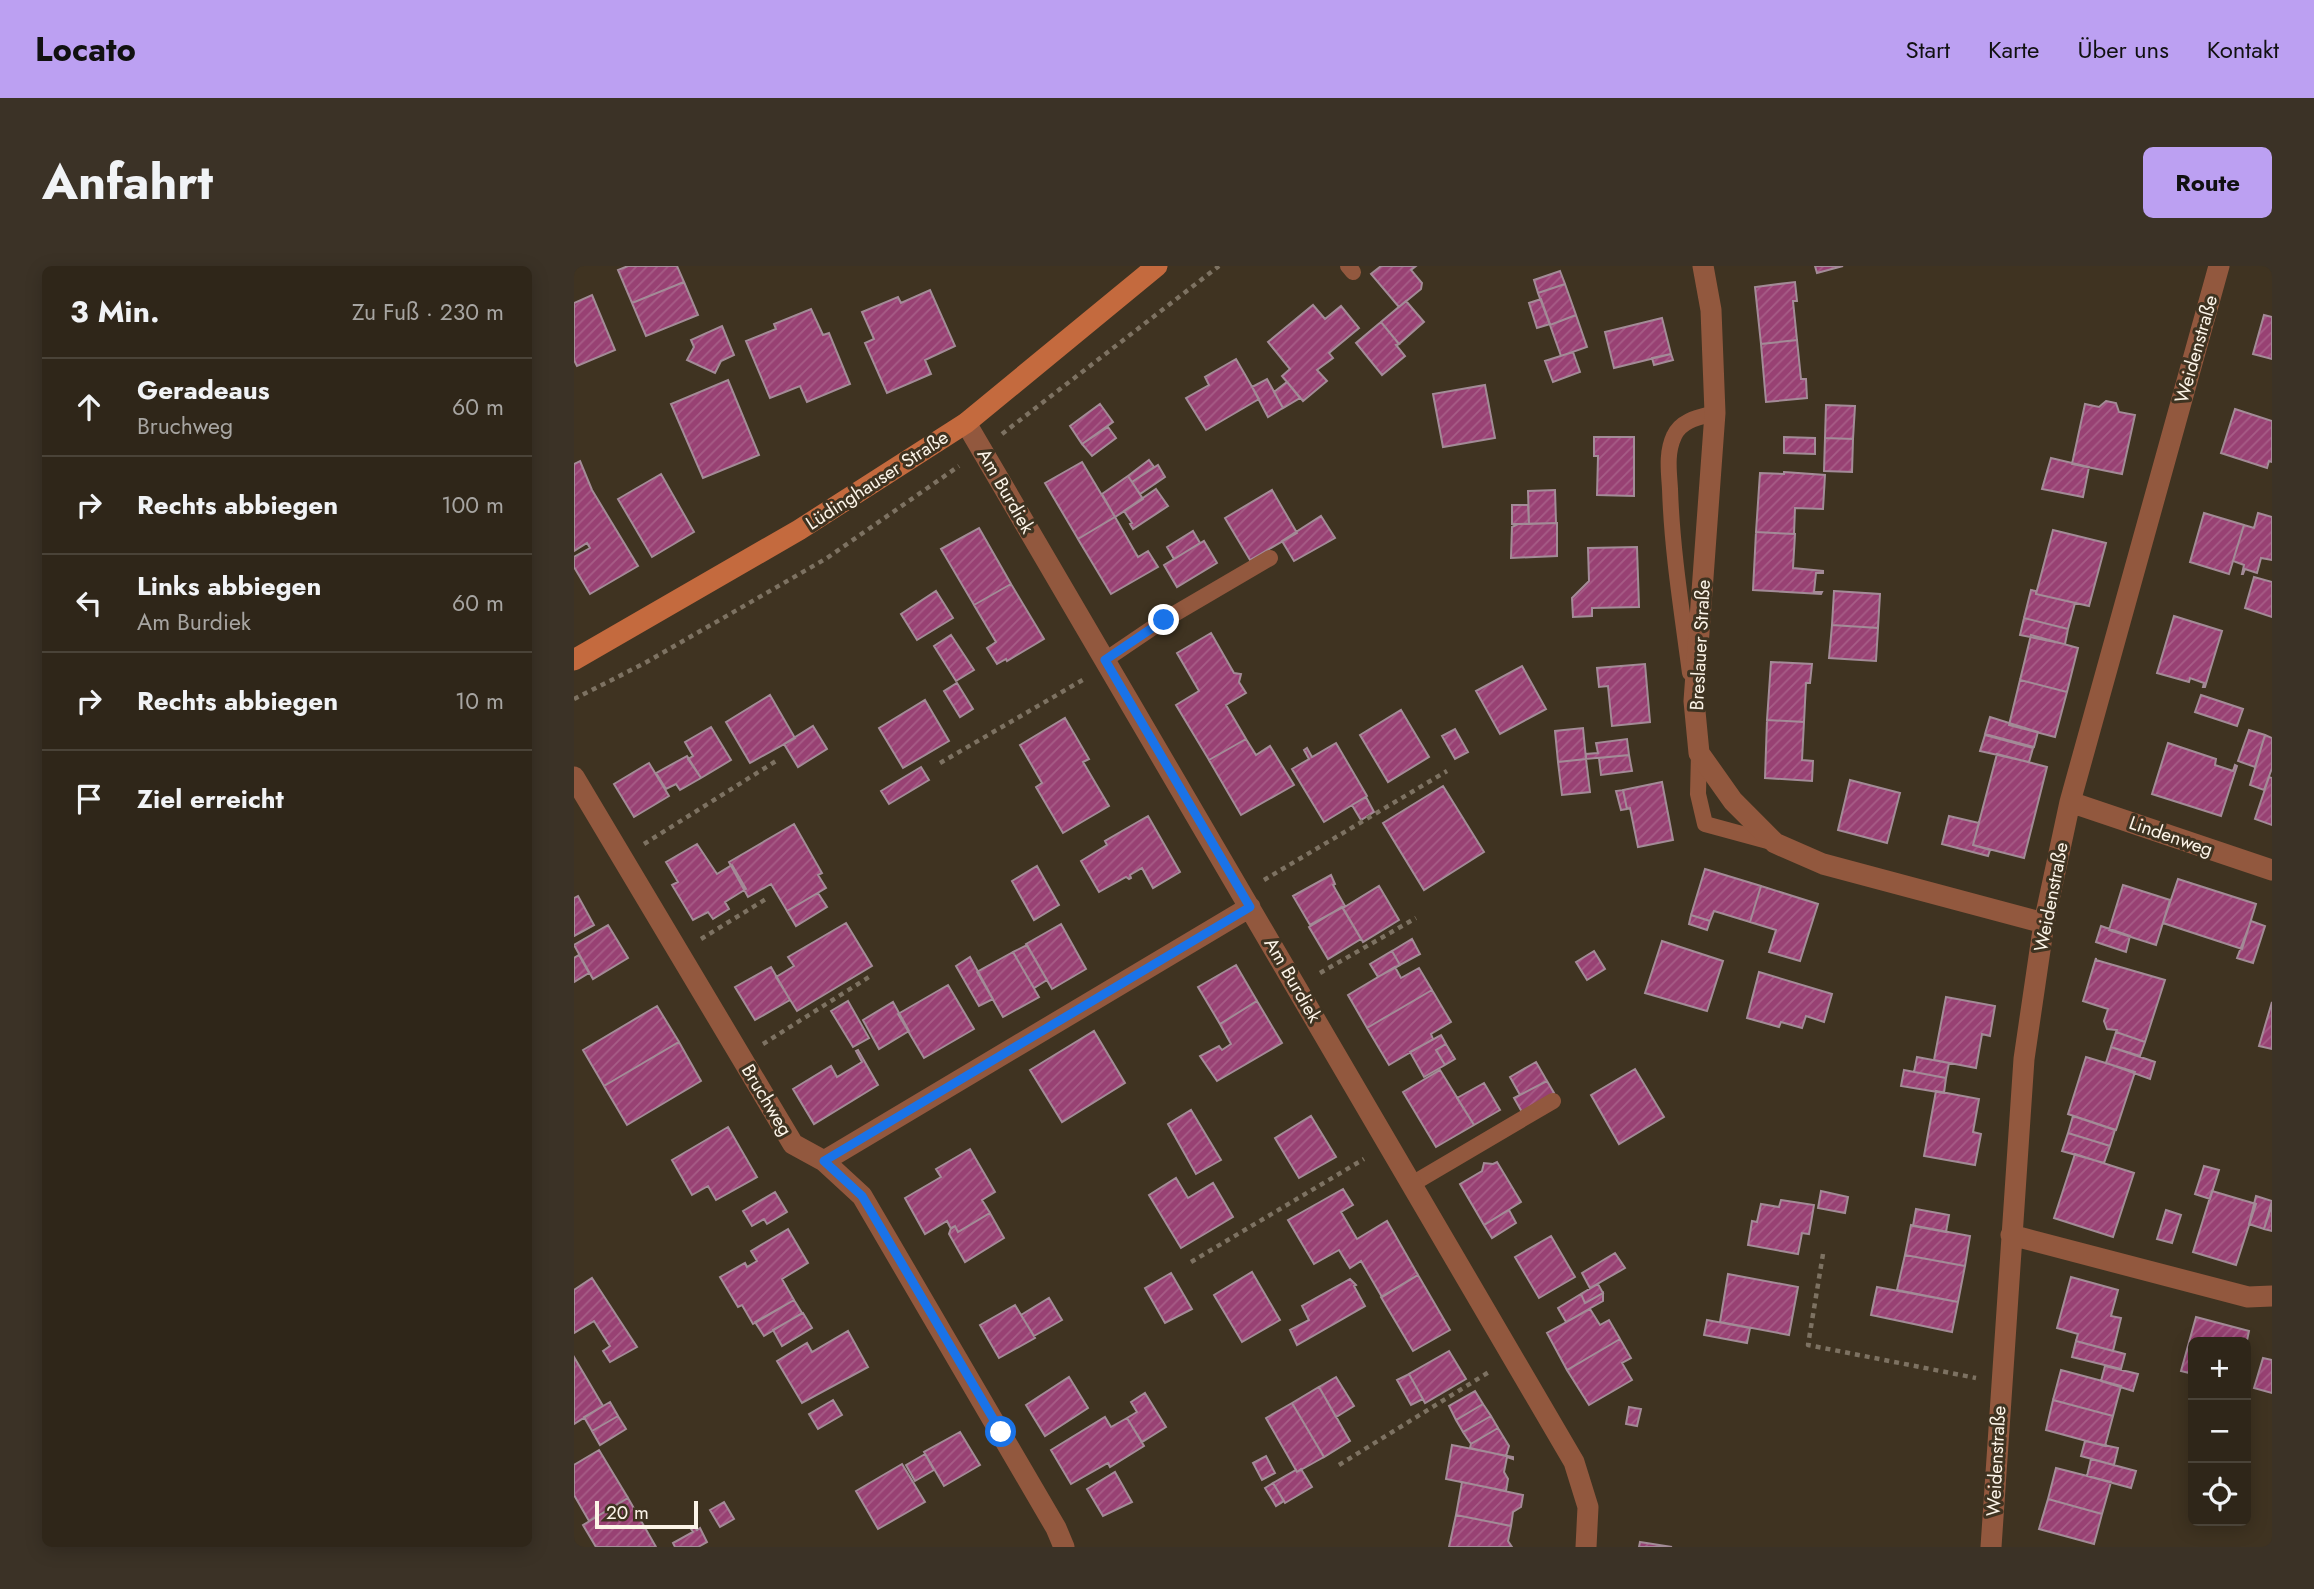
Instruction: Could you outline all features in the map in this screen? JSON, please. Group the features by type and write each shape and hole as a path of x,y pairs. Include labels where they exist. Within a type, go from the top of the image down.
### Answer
{"street":[{"name":"Lüdinghauser Straße","path":"574,660 799,530 966,423 1157,266"},
{"name":"Breslauer Straße","path":"1703,266 1711,310 1715,413 1694,701 1699,753 1733,801 1775,844 1823,864 2044,923"},
{"name":"Weidenstraße","path":"1991,1547 2024,1059 2044,923 2070,802 2219,266"},
{"name":"Am Burdiek","path":"966,423 1574,1462 1588,1507 1586,1547"},
{"name":"Bruchweg","path":"574,777 793,1144 824,1161 862,1196 1042,1504 1064,1547"},
{"name":"Lindenweg","path":"2070,802 2272,870"},
{"path":"824,1161 1246,900"},
{"path":"2011,1235 2248,1297 2272,1296"}],"lane":[{"path":"1694,701 1675,565 1669,453 1675,434 1682,426 1692,419 1715,413"},
{"path":"1107,663 1164,620 1270,558"},
{"path":"1699,753 1698,794 1704,824 1775,844"},
{"path":"1412,1184 1553,1101"}],"path":[{"path":"940,763 1107,663"},
{"path":"622,858 776,761"},
{"path":"1246,900 1447,771"},
{"path":"679,953 766,899"},
{"path":"1297,987 1416,918"},
{"path":"742,1057 869,977"},
{"path":"1191,1262 1389,1144"},
{"path":"1823,1254 1808,1345 2001,1382"},
{"path":"1339,1465 1514,1357"}],"building":[{"path":"628,266 677,266 684,282 632,303 618,270"},
{"path":"1381,266 1416,266 1411,270 1422,283 1421,289 1399,307 1371,274"},
{"path":"1815,266 1843,266 1817,273"},
{"path":"1560,271 1565,284 1538,293 1534,280"},
{"path":"684,282 698,315 646,336 632,303"},
{"path":"1795,282 1797,301 1793,301 1797,340 1761,344 1755,287"},
{"path":"1565,284 1576,315 1550,325 1538,293"},
{"path":"930,290 955,346 925,360 931,374 887,393 865,343 874,339 862,312 898,297 901,303"},
{"path":"592,295 615,350 577,366 574,360 574,303"},
{"path":"1541,299 1550,324 1537,328 1529,303"},
{"path":"1406,301 1424,322 1399,344 1381,322"},
{"path":"1313,305 1325,319 1341,306 1359,328 1329,353 1333,358 1317,370 1327,381 1303,401 1282,376 1290,369 1268,342"},
{"path":"811,309 823,335 829,333 850,384 807,402 800,386 770,398 746,341 776,329 774,324"},
{"path":"1576,315 1587,347 1561,356 1550,325"},
{"path":"2264,315 2272,317 2272,359 2253,354"},
{"path":"1662,318 1671,354 1614,368 1605,332"},
{"path":"1381,322 1405,356 1382,375 1356,343"},
{"path":"722,326 734,355 721,361 715,373 687,360 694,347 691,340"},
{"path":"1797,340 1801,379 1806,379 1807,398 1766,402 1761,344"},
{"path":"1573,352 1580,372 1553,382 1545,361"},
{"path":"1671,354 1673,360 1654,365 1652,358"},
{"path":"1236,359 1259,399 1206,430 1186,398 1209,385 1205,377"},
{"path":"1267,379 1283,408 1268,417 1252,387"},
{"path":"728,380 759,455 703,478 671,404"},
{"path":"1287,382 1300,398 1283,408 1274,392"},
{"path":"1485,385 1495,438 1443,447 1433,394"},
{"path":"2106,401 2116,403 2119,412 2135,415 2122,474 2072,464 2085,404 2099,407"},
{"path":"1100,404 1113,422 1082,444 1070,426"},
{"path":"1826,405 1855,406 1853,439 1825,438"},
{"path":"2235,409 2272,421 2272,462 2269,461 2267,468 2221,453"},
{"path":"1108,427 1116,438 1092,456 1082,444"},
{"path":"1594,437 1634,437 1634,496 1597,495 1598,456 1594,456"},
{"path":"1784,437 1815,438 1815,454 1784,453"},
{"path":"1825,438 1853,439 1852,472 1824,471"},
{"path":"2051,458 2089,467 2083,497 2042,489"},
{"path":"1149,460 1154,467 1132,482 1128,476"},
{"path":"580,461 592,490 638,566 590,594 574,567 574,557 590,548 587,543 574,551 574,464"},
{"path":"1082,462 1115,517 1078,539 1045,483"},
{"path":"1158,465 1165,477 1140,494 1132,482"},
{"path":"1760,473 1825,475 1823,509 1795,508 1794,534 1756,532"},
{"path":"661,474 694,532 652,557 618,499"},
{"path":"1128,476 1143,499 1115,517 1102,494"},
{"path":"1156,489 1168,506 1133,529 1124,511"},
{"path":"1272,490 1297,533 1250,560 1225,518"},
{"path":"1555,490 1556,523 1529,524 1528,491"},
{"path":"1512,505 1528,505 1529,524 1512,524"},
{"path":"2204,513 2244,525 2229,574 2190,562"},
{"path":"2258,513 2272,517 2272,560 2261,558 2257,573 2245,569 2242,574 2244,565 2233,561 2244,525 2254,528"},
{"path":"1321,516 1335,538 1294,561 1282,541"},
{"path":"1115,517 1138,557 1148,551 1158,567 1111,594 1078,539"},
{"path":"1557,523 1557,556 1511,558 1512,527 1518,524"},
{"path":"979,528 1011,584 974,605 941,549"},
{"path":"2053,530 2106,543 2089,606 2036,594"},
{"path":"1193,531 1200,543 1174,559 1167,547"},
{"path":"1756,532 1795,534 1793,568 1823,571 1816,573 1814,592 1822,592 1821,594 1753,590"},
{"path":"1204,541 1217,563 1177,587 1164,565"},
{"path":"1637,547 1639,607 1592,608 1592,616 1573,617 1572,598 1589,581 1588,548"},
{"path":"2254,577 2272,582 2272,617 2245,608"},
{"path":"1011,584 1044,639 997,664 987,648 996,642 974,605"},
{"path":"2031,590 2036,591 2036,594 2075,603 2068,629 2024,618"},
{"path":"936,591 953,618 917,640 901,614"},
{"path":"1834,591 1880,594 1878,628 1832,625"},
{"path":"2174,616 2222,631 2205,687 2204,683 2190,678 2189,682 2157,673"},
{"path":"2024,618 2068,629 2065,644 2020,635"},
{"path":"1832,625 1878,628 1876,661 1829,658"},
{"path":"1211,633 1234,673 1241,674 1239,682 1246,693 1226,705 1246,739 1209,760 1176,705 1199,691 1177,653"},
{"path":"951,635 974,670 956,681 934,646"},
{"path":"2031,635 2078,648 2067,692 2020,680"},
{"path":"1771,662 1812,664 1810,683 1806,683 1804,722 1767,720"},
{"path":"1645,664 1650,722 1612,726 1608,686 1599,687 1597,668"},
{"path":"1522,666 1546,709 1500,734 1476,691"},
{"path":"2020,680 2067,692 2055,737 2009,725"},
{"path":"957,683 973,709 960,717 944,691"},
{"path":"770,695 795,738 750,763 726,722"},
{"path":"2201,695 2243,709 2237,726 2195,712"},
{"path":"925,700 949,741 903,768 879,728"},
{"path":"1401,710 1429,757 1388,782 1360,735"},
{"path":"1990,717 2038,732 2034,747 1985,734"},
{"path":"1065,718 1089,759 1083,762 1109,806 1063,833 1036,787 1042,783 1020,745"},
{"path":"1767,720 1804,722 1802,760 1813,761 1812,781 1765,778"},
{"path":"813,726 827,749 798,767 784,744"},
{"path":"711,727 731,760 701,778 688,759 693,756 685,742"},
{"path":"1583,728 1586,759 1558,762 1555,731"},
{"path":"1455,729 1468,752 1455,759 1442,736"},
{"path":"2249,730 2265,735 2255,767 2238,761"},
{"path":"1985,735 2033,748 2029,762 1980,751"},
{"path":"2265,735 2272,738 2272,768 2264,790 2250,785"},
{"path":"1246,739 1256,755 1270,746 1294,785 1241,815 1209,760"},
{"path":"1627,739 1629,755 1586,759 1586,754 1598,753 1596,743"},
{"path":"1336,743 1367,796 1324,822 1292,769 1309,759 1304,750 1307,748 1312,757"},
{"path":"2168,743 2216,759 2215,765 2233,771 2235,765 2237,766 2221,816 2152,794"},
{"path":"1997,754 2047,767 2024,858 1973,845"},
{"path":"1629,755 1632,771 1601,775 1599,758"},
{"path":"687,756 701,778 680,790 676,784 666,789 656,773"},
{"path":"1586,759 1590,792 1562,795 1558,762"},
{"path":"649,763 669,796 634,817 614,784"},
{"path":"921,767 929,780 889,804 881,791"},
{"path":"2269,777 2272,778 2272,825 2255,819"},
{"path":"1850,780 1900,793 1887,843 1838,830"},
{"path":"1662,782 1673,840 1638,847 1630,808 1627,809 1623,790"},
{"path":"1443,786 1484,852 1424,890 1383,823"},
{"path":"1623,790 1627,809 1621,810 1616,791"},
{"path":"1366,797 1374,812 1361,820 1352,805"},
{"path":"1148,816 1180,872 1153,888 1142,868 1130,875 1131,878 1126,877 1099,892 1081,861 1107,845 1105,841"},
{"path":"1949,816 1979,823 1973,845 1990,850 1988,856 1942,844"},
{"path":"794,824 822,873 818,875 826,888 787,911 771,884 748,897 729,862"},
{"path":"697,844 717,874 732,865 746,889 725,902 729,909 713,919 708,912 693,920 672,885 678,882 666,862"},
{"path":"1037,866 1059,905 1034,920 1012,881"},
{"path":"1705,869 1761,886 1750,922 1714,911 1710,921 1691,915"},
{"path":"1331,875 1335,884 1333,885 1345,906 1310,925 1293,896"},
{"path":"2178,879 2256,904 2242,949 2163,923"},
{"path":"2123,885 2170,900 2156,945 2109,930"},
{"path":"1379,886 1399,920 1363,942 1343,908"},
{"path":"1761,886 1818,904 1800,961 1769,952 1776,930 1750,922"},
{"path":"818,893 827,907 796,926 787,911"},
{"path":"578,896 594,925 574,936 574,898"},
{"path":"1342,907 1361,939 1328,959 1309,927"},
{"path":"1691,915 1710,921 1707,930 1689,924"},
{"path":"2251,921 2265,926 2253,963 2237,958"},
{"path":"846,923 872,966 797,1011 776,977 794,966 788,957"},
{"path":"1061,924 1086,969 1052,989 1026,944"},
{"path":"608,925 628,958 593,979 574,945"},
{"path":"2101,926 2130,936 2126,952 2096,942"},
{"path":"1412,939 1420,954 1400,965 1392,951"},
{"path":"1662,941 1723,961 1707,1011 1645,993"},
{"path":"1027,945 1047,980 1034,988 1013,952"},
{"path":"1392,951 1400,965 1378,977 1370,964"},
{"path":"1594,951 1605,969 1587,980 1576,962"},
{"path":"1013,952 1039,997 1003,1017 977,972"},
{"path":"579,955 589,973 574,982 574,958"},
{"path":"970,957 993,999 979,1006 956,966"},
{"path":"2096,958 2165,980 2145,1042 2116,1032 2117,1030 2107,1029 2104,1021 2108,1009 2083,1001"},
{"path":"1236,965 1257,1001 1220,1024 1198,987"},
{"path":"771,967 790,1000 755,1020 735,987"},
{"path":"1395,967 1401,978 1419,968 1432,990 1367,1028 1348,995"},
{"path":"1759,972 1832,994 1824,1022 1806,1016 1802,1028 1781,1022 1779,1027 1747,1018"},
{"path":"948,985 974,1029 924,1058 898,1014"},
{"path":"1432,990 1451,1022 1431,1034 1433,1039 1389,1065 1367,1028"},
{"path":"1946,997 1995,1006 1990,1036 1982,1034 1976,1068 1934,1060"},
{"path":"848,1001 869,1038 853,1047 831,1011"},
{"path":"1257,1001 1282,1043 1217,1081 1200,1056 1219,1046 1222,1050 1231,1044 1220,1024"},
{"path":"893,1002 909,1031 879,1049 863,1020"},
{"path":"2272,1002 2272,1049 2259,1046"},
{"path":"657,1006 679,1042 604,1086 583,1050"},
{"path":"1094,1031 1125,1083 1062,1122 1030,1070"},
{"path":"2116,1032 2145,1042 2140,1056 2111,1047"},
{"path":"1441,1035 1446,1044 1436,1050 1445,1065 1424,1077 1410,1052"},
{"path":"679,1042 701,1081 627,1125 604,1086"},
{"path":"1446,1044 1455,1059 1445,1065 1436,1050"},
{"path":"2111,1047 2155,1062 2150,1079 2106,1063"},
{"path":"858,1050 878,1085 814,1124 793,1089 831,1066 837,1077 862,1062 856,1051"},
{"path":"1917,1057 1949,1063 1946,1078 1914,1072"},
{"path":"2086,1057 2135,1072 2116,1130 2068,1114"},
{"path":"1536,1062 1547,1081 1520,1095 1510,1077"},
{"path":"1635,1069 1664,1117 1619,1144 1591,1095"},
{"path":"1440,1070 1474,1125 1436,1147 1403,1092"},
{"path":"1904,1070 1946,1078 1944,1093 1901,1086"},
{"path":"1547,1081 1554,1093 1522,1112 1514,1098"},
{"path":"1484,1083 1500,1110 1474,1125 1457,1098"},
{"path":"1936,1091 1979,1099 1973,1132 1981,1134 1975,1165 1924,1156"},
{"path":"1191,1110 1221,1160 1196,1174 1168,1124"},
{"path":"1311,1116 1336,1157 1299,1178 1275,1138"},
{"path":"2073,1116 2115,1130 2110,1146 2068,1133"},
{"path":"728,1127 757,1177 716,1200 708,1186 692,1195 672,1160"},
{"path":"2068,1133 2110,1146 2104,1163 2062,1151"},
{"path":"970,1149 995,1192 982,1200 990,1213 958,1232 955,1226 951,1229 947,1221 925,1234 905,1198 941,1177 936,1169"},
{"path":"2075,1154 2134,1173 2113,1237 2054,1218"},
{"path":"1497,1162 1521,1202 1484,1225 1460,1184 1482,1171 1484,1163"},
{"path":"2204,1166 2219,1170 2210,1199 2195,1194"},
{"path":"1176,1178 1188,1198 1213,1183 1233,1217 1181,1248 1149,1195"},
{"path":"1343,1189 1353,1205 1341,1212 1357,1239 1387,1221 1418,1275 1382,1297 1361,1261 1350,1268 1339,1250 1314,1264 1288,1220"},
{"path":"1821,1191 1848,1197 1845,1213 1818,1208"},
{"path":"2212,1191 2256,1204 2236,1265 2193,1252"},
{"path":"775,1192 787,1212 767,1224 764,1219 752,1226 743,1211"},
{"path":"2256,1196 2272,1201 2264,1229 2249,1224"},
{"path":"1781,1200 1814,1205 1809,1234 1802,1233 1798,1254 1748,1245 1752,1221 1757,1222 1761,1204 1779,1207"},
{"path":"2272,1205 2272,1231 2264,1229"},
{"path":"1916,1209 1949,1215 1946,1232 1913,1226"},
{"path":"1509,1210 1516,1223 1492,1238 1484,1225"},
{"path":"2166,1210 2181,1215 2172,1243 2157,1239"},
{"path":"990,1213 1004,1238 965,1262 949,1234 951,1228 955,1226 958,1232"},
{"path":"1911,1225 1970,1236 1965,1266 1905,1255"},
{"path":"788,1229 808,1263 782,1279 794,1300 753,1324 742,1305 738,1307 720,1277 745,1263 747,1267 757,1261 751,1251"},
{"path":"1551,1236 1575,1277 1539,1298 1515,1257"},
{"path":"1615,1253 1625,1268 1590,1288 1582,1273"},
{"path":"1905,1255 1965,1266 1958,1302 1897,1290"},
{"path":"1252,1272 1280,1320 1242,1342 1214,1295"},
{"path":"1171,1273 1192,1309 1165,1323 1145,1288"},
{"path":"1728,1274 1798,1287 1789,1335 1720,1322"},
{"path":"1418,1275 1450,1330 1413,1351 1381,1297"},
{"path":"2071,1277 2118,1290 2111,1316 2121,1318 2113,1351 2076,1341 2078,1334 2057,1328"},
{"path":"592,1278 637,1347 610,1362 603,1351 610,1346 594,1321 574,1333 574,1290"},
{"path":"1350,1279 1356,1285 1354,1286 1365,1306 1297,1345 1290,1330 1309,1320 1302,1306"},
{"path":"1598,1284 1603,1293 1585,1303 1581,1294"},
{"path":"1877,1287 1958,1302 1952,1332 1871,1315"},
{"path":"1603,1293 1603,1301 1566,1322 1558,1308 1581,1294 1585,1303"},
{"path":"1049,1298 1062,1320 1034,1336 1021,1315"},
{"path":"794,1300 802,1313 764,1336 755,1322"},
{"path":"1015,1305 1035,1338 999,1358 980,1325"},
{"path":"1590,1309 1600,1325 1609,1320 1620,1339 1567,1370 1547,1333"},
{"path":"803,1313 812,1328 782,1346 773,1330"},
{"path":"2196,1317 2249,1331 2248,1337 2190,1337"},
{"path":"1707,1320 1750,1328 1747,1343 1704,1335"},
{"path":"848,1331 868,1367 802,1403 777,1361 807,1343 812,1352"},
{"path":"1620,1339 1631,1358 1622,1363 1632,1380 1589,1405 1567,1370"},
{"path":"2076,1341 2125,1354 2121,1369 2072,1357"},
{"path":"2188,1346 2188,1373 2181,1371"},
{"path":"1449,1351 1466,1379 1425,1403 1409,1374"},
{"path":"574,1357 603,1406 574,1424"},
{"path":"2263,1358 2272,1360 2272,1393 2254,1388"},
{"path":"2105,1366 2138,1374 2133,1391 2101,1381"},
{"path":"2061,1370 2121,1386 2113,1416 2053,1400"},
{"path":"1409,1374 1423,1399 1411,1405 1397,1380"},
{"path":"1069,1377 1088,1408 1045,1436 1026,1405"},
{"path":"1336,1377 1354,1406 1336,1417 1319,1387"},
{"path":"1319,1387 1350,1441 1324,1457 1292,1403"},
{"path":"1475,1391 1483,1404 1456,1420 1449,1406"},
{"path":"1145,1393 1166,1427 1142,1442 1127,1418 1137,1412 1131,1402"},
{"path":"833,1400 842,1415 818,1429 809,1414"},
{"path":"2053,1400 2113,1416 2105,1446 2046,1430"},
{"path":"610,1402 618,1416 592,1431 584,1417"},
{"path":"1292,1403 1324,1457 1297,1472 1266,1418"},
{"path":"1483,1404 1491,1416 1463,1432 1456,1420"},
{"path":"1629,1407 1641,1409 1637,1426 1626,1424"},
{"path":"618,1416 626,1429 600,1445 592,1431"},
{"path":"1491,1416 1498,1428 1471,1444 1463,1432"},
{"path":"1105,1417 1111,1427 1127,1418 1144,1446 1110,1467 1108,1463 1071,1484 1051,1450"},
{"path":"1498,1428 1509,1446 1506,1456 1470,1448 1471,1444"},
{"path":"960,1432 980,1465 944,1486 924,1452"},
{"path":"2085,1441 2118,1448 2114,1465 2081,1456"},
{"path":"1452,1445 1513,1457 1507,1457 1504,1472 1508,1479 1506,1491 1446,1479"},
{"path":"599,1450 628,1498 589,1521 574,1495 574,1465"},
{"path":"925,1454 934,1470 915,1481 906,1465"},
{"path":"1266,1456 1275,1473 1262,1480 1253,1463"},
{"path":"2091,1459 2136,1471 2131,1488 2087,1476"},
{"path":"902,1464 925,1502 878,1529 856,1491"},
{"path":"2056,1468 2111,1482 2102,1514 2048,1499"},
{"path":"1301,1469 1312,1487 1285,1503 1273,1483"},
{"path":"1115,1472 1132,1502 1103,1516 1087,1489"},
{"path":"1462,1482 1523,1495 1521,1507 1513,1512 1511,1526 1456,1515"},
{"path":"1273,1483 1284,1501 1276,1506 1265,1488"},
{"path":"628,1498 656,1547 596,1547 583,1525"},
{"path":"2048,1499 2102,1514 2094,1544 2039,1529"},
{"path":"724,1502 734,1519 720,1527 710,1510"},
{"path":"1456,1515 1511,1526 1508,1541 1512,1547 1449,1547"},
{"path":"695,1527 697,1530 700,1528 707,1542 698,1547 675,1547 673,1543 693,1532 691,1529"},
{"path":"1640,1542 1672,1547 1639,1547"}],"route":[{"path":"1001,1432 862,1196 824,1161 1250,907 1105,660 1164,620"}]}
